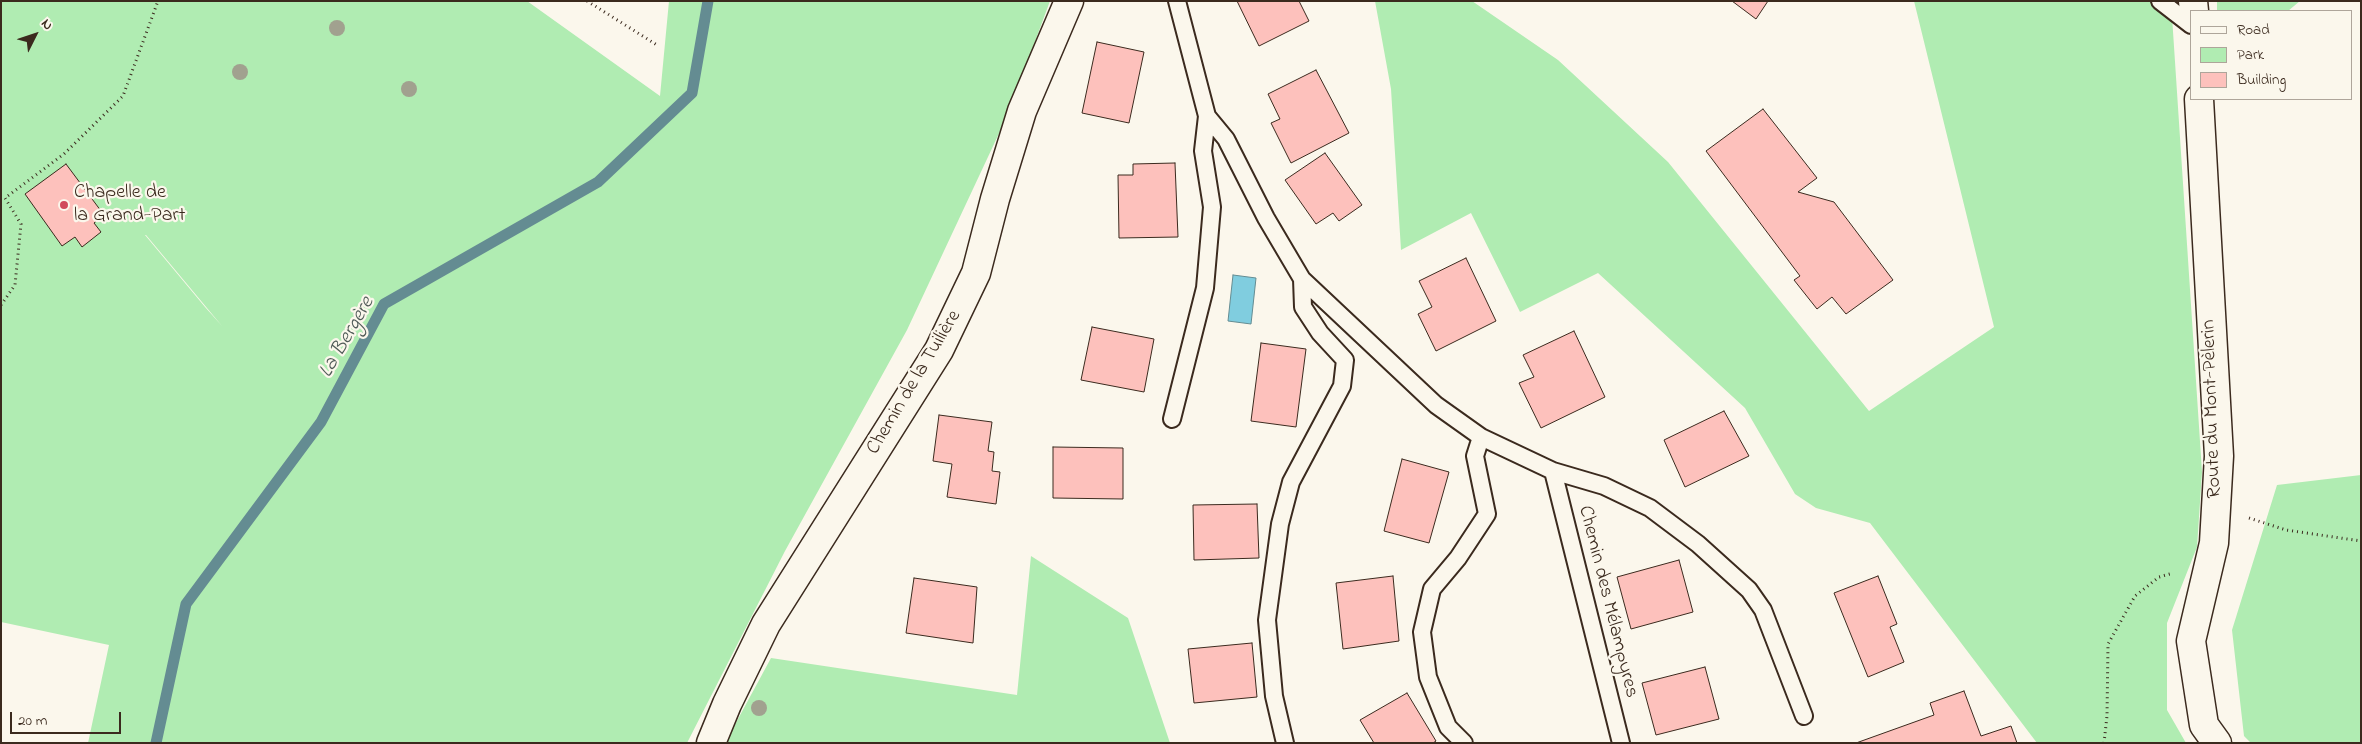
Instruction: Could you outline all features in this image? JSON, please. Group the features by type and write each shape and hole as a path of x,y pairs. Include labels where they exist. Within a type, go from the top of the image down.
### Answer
{"street":[{"name":"Chemin de la Tuilière","path":"711,743 727,704 766,624 939,350 976,273 995,199 1022,111 1069,1"},
{"name":"Route du Mont-Pèlerin","path":"2199,100 2219,456 2214,543 2191,641 2204,725 2217,743"}],"lane":[{"name":"Chemin des Mélampyres","path":"1172,419 1205,288 1212,207 1203,150 1207,116 1177,1"},
{"path":"2160,1 2190,24"},
{"name":"Chemin des Mélampyres","path":"1207,116 1226,139 1266,218 1302,279 1436,405 1481,438 1553,471 1604,486 1650,508 1698,544 1748,590 1763,610 1804,716"},
{"name":"Chemin des Mélampyres","path":"1286,743 1274,696 1267,620 1280,524 1292,482 1342,386 1346,360 1320,333 1303,307 1302,279"},
{"path":"1464,743 1448,727 1428,677 1422,632 1432,589 1458,558 1487,514 1484,492 1475,456 1481,438"},
{"name":"Chemin des Mélampyres","path":"1553,471 1621,743"}],"path":[{"path":"1,305 16,285 21,224 5,198 64,154 123,96 158,1"},
{"path":"588,1 657,45"},
{"path":"2216,507 2286,530 2361,540"},
{"path":"2104,743 2107,716 2108,644 2135,596 2159,577 2210,562"}],"green space":[{"path":"1,1 527,1 660,96 669,1 1050,1 1009,112 907,330 785,551 687,743 88,743 109,645 1,622","holes":["145,235 146,235 222,326"]},
{"path":"1375,1 1472,1 1558,60 1668,162 1869,411 1994,327 1914,1 2171,1 2202,472 2197,547 2167,623 2167,710 2186,743 2037,743 1870,523 1816,508 1795,494 1745,408 1598,273 1520,312 1471,213 1401,250 1391,89"},
{"path":"2217,1 2300,1 2289,10 2217,10"},
{"path":"2361,475 2361,743 2251,743 2244,736 2232,630 2277,485"},
{"path":"1031,556 1128,618 1170,743 725,743 771,658 1017,695"}],"water":[{"path":"1233,275 1256,278 1251,324 1228,321"}],"building":[{"path":"1237,1 1299,1 1309,21 1259,46"},
{"path":"1732,1 1768,1 1756,19"},
{"path":"1097,42 1144,52 1129,123 1082,113"},
{"path":"1316,70 1349,133 1291,163 1271,123 1280,119 1268,94"},
{"path":"1763,109 1817,178 1798,192 1834,202 1893,280 1846,314 1832,297 1817,309 1794,280 1800,276 1706,151"},
{"path":"1325,153 1362,205 1339,221 1333,213 1316,224 1285,180"},
{"path":"1175,163 1178,237 1119,238 1118,175 1133,175 1133,164"},
{"name":"Chapelle de la Grand-Part","path":"66,164 104,215 94,223 101,232 82,247 75,237 62,246 25,194"},
{"path":"1466,258 1496,321 1436,351 1418,314 1432,307 1419,281"},
{"path":"1092,327 1154,339 1144,392 1081,380"},
{"path":"1574,331 1605,397 1541,428 1519,383 1534,377 1523,355"},
{"path":"1261,343 1306,349 1296,427 1251,421"},
{"path":"1724,411 1749,456 1685,487 1664,440"},
{"path":"939,415 992,422 988,451 994,452 992,471 1000,472 996,504 947,497 952,464 933,461"},
{"path":"1053,447 1123,448 1123,499 1053,498"},
{"path":"1402,459 1449,472 1429,543 1384,531"},
{"path":"1257,504 1259,558 1194,560 1193,505"},
{"path":"1679,560 1693,612 1631,629 1617,577"},
{"path":"1393,576 1399,641 1343,649 1336,583"},
{"path":"1878,576 1897,624 1890,627 1904,662 1868,677 1834,593"},
{"path":"914,578 977,587 973,643 906,633"},
{"path":"1252,643 1257,697 1194,703 1188,649"},
{"path":"1705,667 1719,719 1656,735 1642,683"},
{"path":"1964,691 1981,736 2011,726 2017,743 1856,743 1934,715 1930,703"},
{"path":"1407,693 1436,741 1433,743 1374,743 1360,720"}],"waterway":[{"name":"La Bergère","path":"156,743 186,604 321,422 384,304 598,182 692,93 708,1"}],"place":[{"name":"Chapelle de la Grand-Part","path":"64,205"}]}
